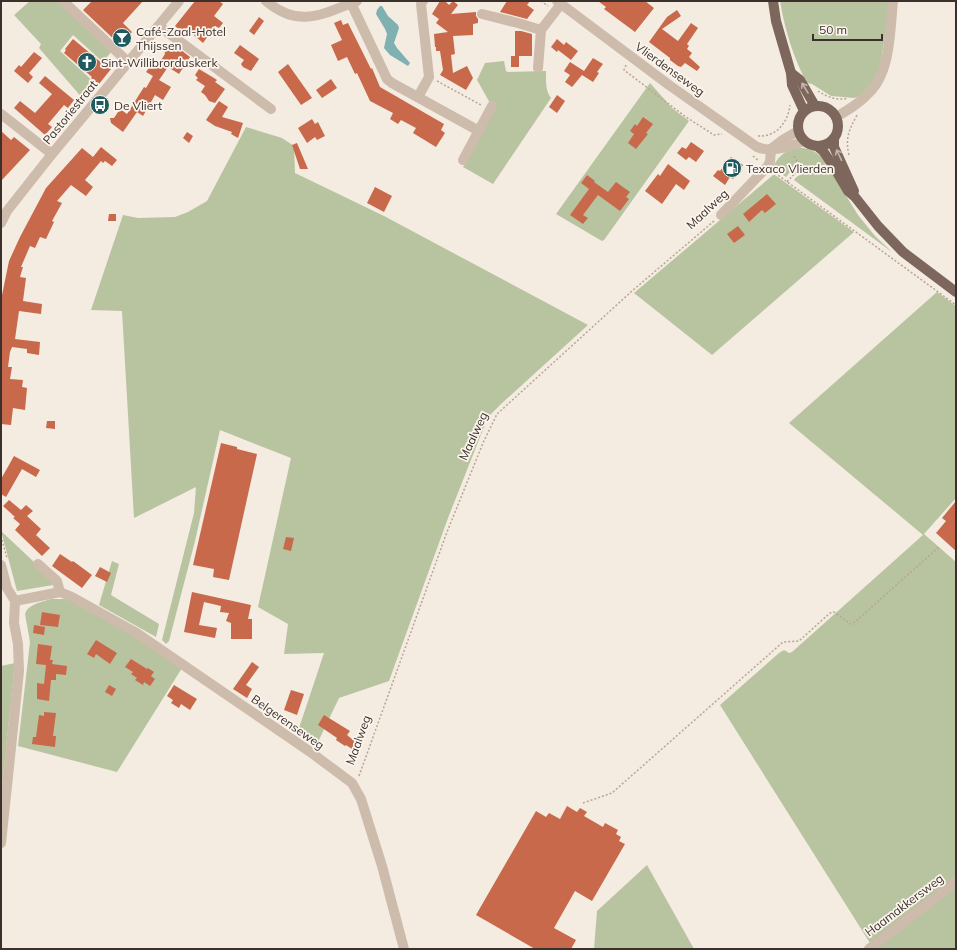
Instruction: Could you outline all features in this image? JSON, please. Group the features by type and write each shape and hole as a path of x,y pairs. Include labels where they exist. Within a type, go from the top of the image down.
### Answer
{"main road":[{"path":"773,1 776,21 791,73 792,85 804,111"},
{"path":"791,73 800,80 815,106"},
{"path":"834,139 826,145 812,146 804,140 798,130 799,117 804,111 815,106 827,108 836,117 838,130 834,139 834,146 853,188 855,197"},
{"path":"817,146 832,164 848,191 855,197 878,226 903,252 956,292"}],"street":[{"path":"64,1 128,62"},
{"name":"Pastoriestraat","path":"1,223 7,211 52,154 179,1"},
{"path":"266,1 277,10 288,14 310,18 328,13 354,2 387,79 418,98 479,131"},
{"path":"836,117 870,92 878,81 886,60 893,1"},
{"path":"418,2 429,77 418,98"},
{"path":"538,68 541,30 559,2"},
{"name":"Vlierdenseweg","path":"559,2 729,128 757,147 764,149 790,147 804,140"},
{"path":"482,14 541,30"},
{"path":"159,26 271,109"},
{"path":"463,160 491,108"},
{"path":"1,114 52,154"},
{"path":"767,167 770,162 771,149 798,130"},
{"name":"Maalweg","path":"722,215 767,167"},
{"path":"1,843 19,671 18,644 14,622 15,601 7,588 4,562"},
{"path":"15,601 60,592 57,581 38,564"},
{"name":"Belgerenseweg","path":"60,592 135,632 309,751 352,783 363,806 382,866 404,949"},
{"name":"Haamakkersweg","path":"869,949 956,882"}],"path":[{"path":"627,64 624,70 686,117 714,135 722,134"},
{"path":"429,77 491,108"},
{"path":"850,159 847,139 851,127 858,115"},
{"path":"767,167 956,305"},
{"path":"787,182 797,171 801,169"},
{"name":"Maalweg","path":"352,783 360,774 447,532 483,443 497,414 632,291 722,215"},
{"path":"1,536 4,562"},
{"path":"583,803 612,793 783,642 799,641 830,613 834,612 851,624 855,622 940,546"}],"green space":[{"path":"30,1 58,1 111,52 103,62 73,35 60,51 97,85 84,100 39,48 41,44 14,15"},
{"path":"780,1 891,1 880,66 873,81 861,96 854,98 831,96 812,84 807,83 790,43"},
{"path":"504,61 506,71 508,72 546,71 547,88 551,98 493,184 463,167 496,106 490,103 477,80 485,63"},
{"path":"650,83 672,108 689,121 602,241 556,214"},
{"path":"246,127 282,138 294,146 295,173 384,216 588,325 490,415 448,518 389,681 339,698 317,744 298,731 324,653 284,654 288,624 258,607 291,458 220,430 195,541 169,641 166,644 162,640 194,513 196,487 134,518 122,311 91,310 123,215 138,218 175,217 188,212 207,201"},
{"path":"795,147 805,148 817,153 827,164 821,166 805,166 795,168 786,177 773,168 782,155"},
{"path":"830,170 858,215 875,236 892,252 794,180 802,174 825,172"},
{"path":"773,175 854,232 712,355 634,293"},
{"path":"937,292 956,306 956,498 924,534 956,562 956,877 870,943 720,705 779,653 784,650 789,653 792,652 923,535 789,423"},
{"path":"1,531 50,577 53,585 17,591"},
{"path":"112,561 119,564 111,595 159,624 156,637 99,605"},
{"path":"51,599 67,599 129,632 182,668 117,772 18,746 30,642 25,614 32,606"},
{"path":"15,663 1,797 1,666"},
{"path":"647,865 694,949 594,949 597,911"},
{"path":"956,886 956,949 873,949"}],"water":[{"path":"380,6 382,6 388,16 398,25 399,28 394,43 410,63 408,66 390,55 384,48 387,34 376,14"}],"building":[{"path":"92,1 143,1 123,23 132,32 120,45 83,10"},
{"path":"195,1 219,1 223,4 214,16 223,23 219,28 215,26 203,43 188,30 185,34 175,26"},
{"path":"440,1 445,1 449,5 453,1 458,5 451,14 476,12 478,23 473,24 473,35 453,36 455,54 451,55 453,73 467,66 473,78 466,90 440,75 443,70 440,51 436,51 435,47 434,34 448,32 436,23 439,19 432,14"},
{"path":"507,1 530,1 527,5 534,10 527,19 500,12"},
{"path":"598,1 645,1 654,8 635,32 604,9 606,7"},
{"path":"677,10 681,16 662,29 678,41 691,23 698,28 687,44 689,46 687,49 692,53 689,57 700,67 697,71 685,63 681,67 678,66 649,42 667,17"},
{"path":"259,17 264,21 254,35 249,31"},
{"path":"341,20 343,25 348,23 371,69 372,68 380,87 444,124 441,130 445,133 436,147 413,133 416,128 401,120 398,124 390,119 393,113 370,101 357,73 355,74 347,57 338,61 331,45 342,40 334,23"},
{"path":"515,31 532,34 532,56 519,56 519,67 511,67 511,56 515,56"},
{"name":"Sint-Willibrorduskerk","path":"73,39 111,69 99,84 64,53 66,50 65,49"},
{"path":"557,39 564,45 566,42 578,51 571,60 558,50 557,52 551,47"},
{"path":"172,43 190,57 179,74 168,67 159,80 171,87 163,100 155,95 143,116 137,112 123,132 111,123 110,118 114,118 120,109 127,114 144,87 146,88 153,76 146,72 151,65 156,68 165,54 164,48 169,47"},
{"path":"240,45 259,59 251,71 243,67 241,64 244,60 234,53"},
{"path":"34,52 42,58 29,73 33,77 28,83 14,71 19,65 21,67"},
{"path":"593,58 603,64 597,72 599,73 593,82 582,75 572,87 565,82 570,75 564,71 570,62 584,71"},
{"path":"288,64 312,98 301,105 278,72"},
{"path":"199,69 217,80 215,82 225,89 215,103 209,101 201,92 205,86 196,80 198,78 195,75"},
{"path":"45,76 74,100 68,108 64,105 48,124 52,127 45,135 14,108 20,101 35,113 52,94 39,83"},
{"path":"331,79 337,88 322,98 316,90"},
{"path":"557,95 565,101 557,113 549,107"},
{"path":"219,101 228,107 222,117 243,123 238,138 231,134 232,132 215,126 206,120"},
{"path":"643,117 653,124 646,133 648,134 636,149 628,143 634,134 630,131 635,124 637,126"},
{"path":"312,119 315,124 318,122 325,136 317,140 315,137 307,143 298,128"},
{"path":"1,131 11,140 14,137 30,150 1,181"},
{"path":"187,132 193,136 189,143 183,138"},
{"path":"691,142 704,151 696,162 689,157 686,160 677,153 682,147 686,149"},
{"path":"297,143 308,169 300,169 292,145"},
{"path":"101,147 117,160 112,166 105,161 103,163 101,161 85,180 93,187 86,196 71,185 57,201 62,203 52,221 54,222 46,239 40,237 35,248 30,246 21,267 23,267 20,277 26,278 23,301 42,304 41,314 19,311 15,339 40,342 39,355 27,353 27,349 12,347 8,367 12,367 10,379 23,380 22,387 27,388 25,410 13,408 11,425 1,424 1,300 9,261 46,188 82,148 93,157"},
{"path":"731,157 743,165 733,179 730,177 725,185 713,176 718,170 720,171"},
{"path":"668,164 690,181 684,190 676,184 662,204 645,191 658,174 660,176"},
{"path":"587,175 608,192 616,182 630,192 626,197 629,199 620,211 598,195 583,215 588,218 583,224 570,215 589,189 581,183"},
{"path":"375,187 392,196 384,212 367,203"},
{"path":"767,194 776,204 765,213 762,210 749,222 743,214"},
{"path":"109,214 116,214 116,221 108,221"},
{"path":"738,226 745,235 734,243 727,234"},
{"path":"47,421 55,421 55,429 46,428"},
{"path":"221,443 257,454 229,580 213,577 214,569 193,565"},
{"path":"14,456 40,470 36,477 22,469 6,497 1,494 1,479"},
{"path":"9,500 21,510 26,505 33,511 27,516 41,529 36,535 50,548 42,556 15,530 20,524 3,506"},
{"path":"956,501 956,551 936,533 946,521 942,518"},
{"path":"286,537 294,538 291,551 283,549"},
{"path":"60,554 72,562 73,561 92,575 82,588 52,566"},
{"path":"100,567 111,573 107,582 95,576"},
{"path":"192,592 251,605 248,619 252,619 252,639 231,639 231,623 226,621 229,613 220,612 221,606 204,602 199,625 217,628 215,638 184,632"},
{"path":"42,612 60,615 58,627 40,625"},
{"path":"34,625 45,627 44,635 33,633"},
{"path":"96,640 117,653 110,664 96,654 94,658 87,654"},
{"path":"38,644 52,646 50,660 53,660 52,664 67,666 66,675 56,674 56,680 51,680 49,701 37,699 37,683 44,684 46,665 36,664"},
{"path":"131,659 154,672 151,676 155,679 150,686 144,682 143,685 135,680 137,678 131,674 133,672 125,667"},
{"path":"252,662 259,667 246,685 252,689 247,698 233,689"},
{"path":"109,685 116,689 112,696 105,692"},
{"path":"174,685 197,699 190,710 181,704 179,708 171,703 173,700 167,696"},
{"path":"291,690 304,694 297,715 284,710"},
{"path":"44,712 56,713 53,736 56,736 55,747 32,744 33,737 36,737 39,715 44,716"},
{"path":"324,715 350,731 347,735 359,745 355,751 336,740 337,738 318,725"},
{"path":"567,806 577,812 580,808 587,812 584,816 603,827 605,823 618,830 616,834 621,837 619,841 625,844 592,901 575,891 554,928 576,940 571,949 535,949 476,915 536,811 546,817 549,813 560,819"}],"place":[{"name":"Café-Zaal-Hotel Thijssen","path":"122,38"},
{"name":"Sint-Willibrorduskerk","path":"87,62"},
{"name":"De Vliert","path":"100,105"},
{"name":"Texaco Vlierden","path":"732,168"}]}
